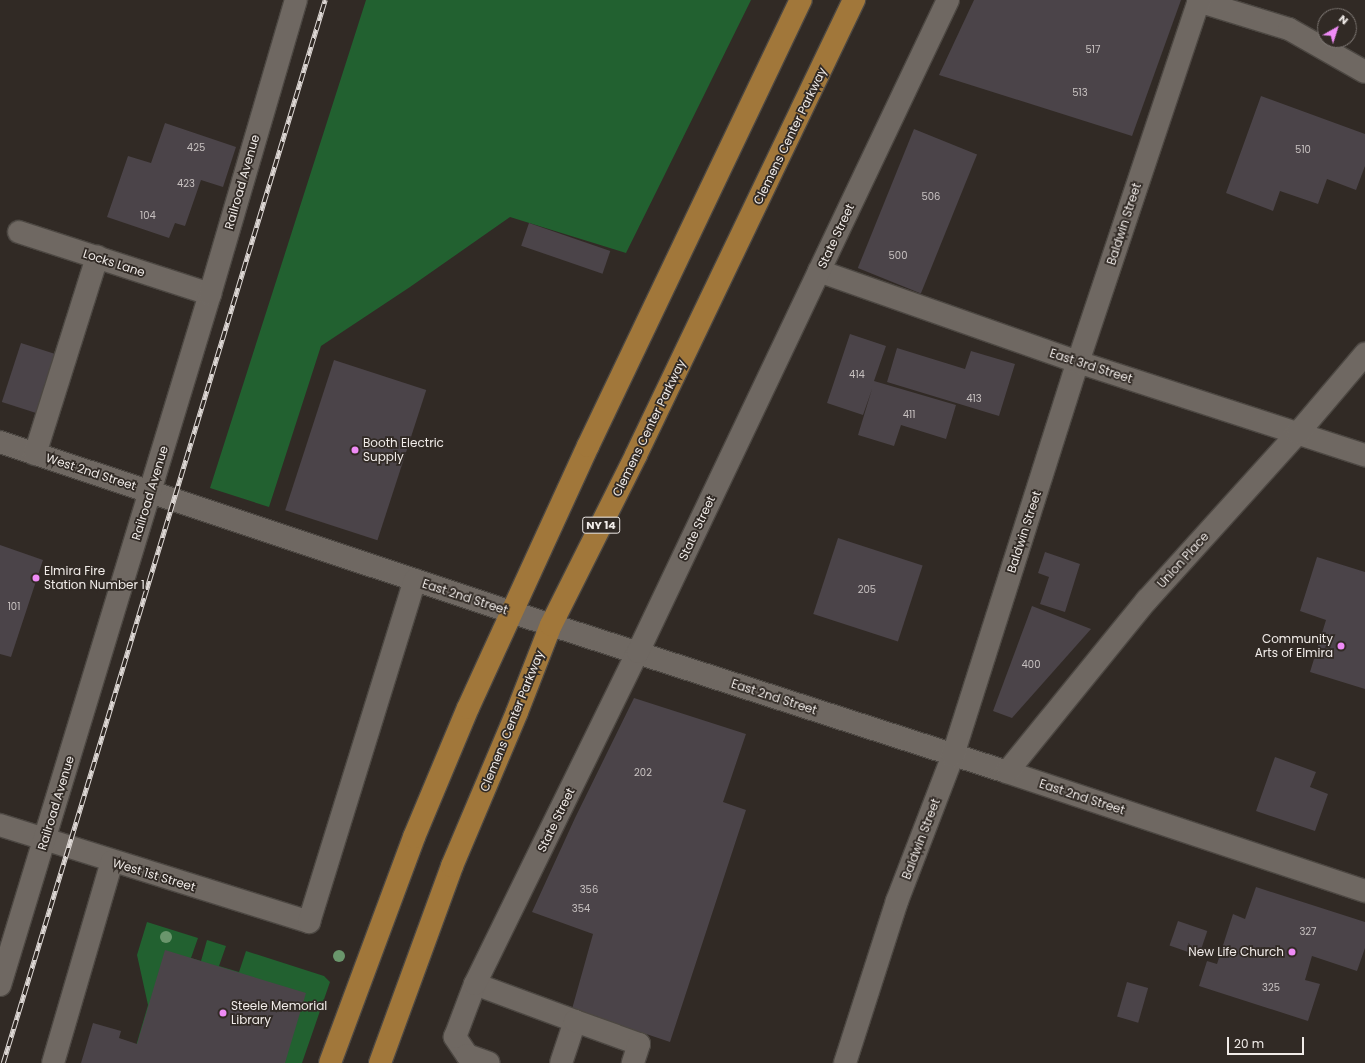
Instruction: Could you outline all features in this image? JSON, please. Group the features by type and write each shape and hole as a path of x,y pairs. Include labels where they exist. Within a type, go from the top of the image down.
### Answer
{"main road":[{"path":"330,1063 414,837 468,708 511,612 801,0"},
{"name":"Clemens Center Parkway","path":"380,1063 452,866 517,712 551,625 636,455 854,0"}],"street":[{"name":"Railroad Avenue","path":"0,985 210,294 296,0"},
{"name":"State Street","path":"466,1059 455,1037 475,984 638,652 948,0"},
{"path":"1198,0 1289,29 1365,72"},
{"name":"Baldwin Street","path":"845,1063 897,901 953,756 1078,362 1198,0"},
{"name":"Locks Lane","path":"18,232 210,294"},
{"path":"36,454 97,257"},
{"name":"East 3rd Street","path":"819,271 1078,362 1365,455"},
{"name":"Union Place","path":"1007,772 1147,600 1298,433 1365,354"},
{"name":"West 2nd Street","path":"0,442 182,503"},
{"name":"East 2nd Street","path":"182,503 511,612 638,652 953,756 1007,772 1365,891"},
{"name":"West 1st Street","path":"0,825 309,922 415,580"},
{"path":"53,1063 112,861"},
{"path":"475,984 639,1044 632,1063"},
{"path":"560,1063 575,1021"},
{"path":"466,1059 489,1063"}],"green space":[{"path":"366,0 751,0 626,253 510,217 410,287 321,346 269,507 210,488"},
{"name":"Steele Memorial Library","path":"147,922 198,938 191,958 201,961 207,940 226,946 219,966 239,972 246,951 324,976 330,982 302,1063 131,1063 148,1005 137,955"}],"building":[{"path":"974,0 1181,0 1132,136 939,75"},
{"path":"1261,96 1365,134 1365,166 1356,190 1327,179 1318,204 1280,191 1273,211 1226,193"},
{"path":"165,123 236,147 223,187 201,180 185,226 175,223 169,238 107,217 128,156 151,163"},
{"path":"914,129 977,154 921,294 858,268"},
{"path":"529,223 610,251 603,274 521,246"},
{"path":"850,334 886,346 874,381 956,405 946,439 901,425 894,446 858,435 872,389 863,415 827,403"},
{"path":"21,343 55,354 36,413 2,402"},
{"path":"897,348 965,369 971,351 1015,364 999,416 887,382"},
{"name":"Booth Electric Supply","path":"334,360 426,390 377,540 285,510"},
{"path":"838,538 923,566 898,642 813,614"},
{"path":"0,545 43,560 11,657 0,654"},
{"path":"1045,552 1080,564 1065,612 1040,604 1049,577 1038,573"},
{"name":"Community Arts of Elmira","path":"1317,557 1365,572 1365,689 1310,672 1326,620 1300,611"},
{"path":"1032,606 1091,629 1012,718 993,711"},
{"path":"634,698 746,734 723,802 746,810 670,1042 572,1009 593,934 532,912 575,818"},
{"path":"1275,757 1316,772 1310,787 1328,794 1315,831 1256,811"},
{"name":"New Life Church","path":"1256,887 1365,922 1365,948 1357,971 1312,956 1305,980 1320,984 1308,1021 1199,986 1207,961 1217,964 1233,914 1245,919"},
{"path":"1178,921 1207,931 1199,956 1170,946"},
{"name":"Steele Memorial Library","path":"165,950 306,993 285,1063 81,1063 93,1023 121,1031 119,1038 137,1044"},
{"path":"1127,982 1148,988 1138,1023 1117,1017"}],"railway":[{"path":"3,1063 325,0"}],"place":[{"name":"Booth Electric Supply","path":"355,450"},
{"name":"Elmira Fire Station Number 1","path":"36,578"},
{"name":"Community Arts of Elmira","path":"1341,646"},
{"name":"New Life Church","path":"1292,952"},
{"name":"Steele Memorial Library","path":"223,1013"}]}
